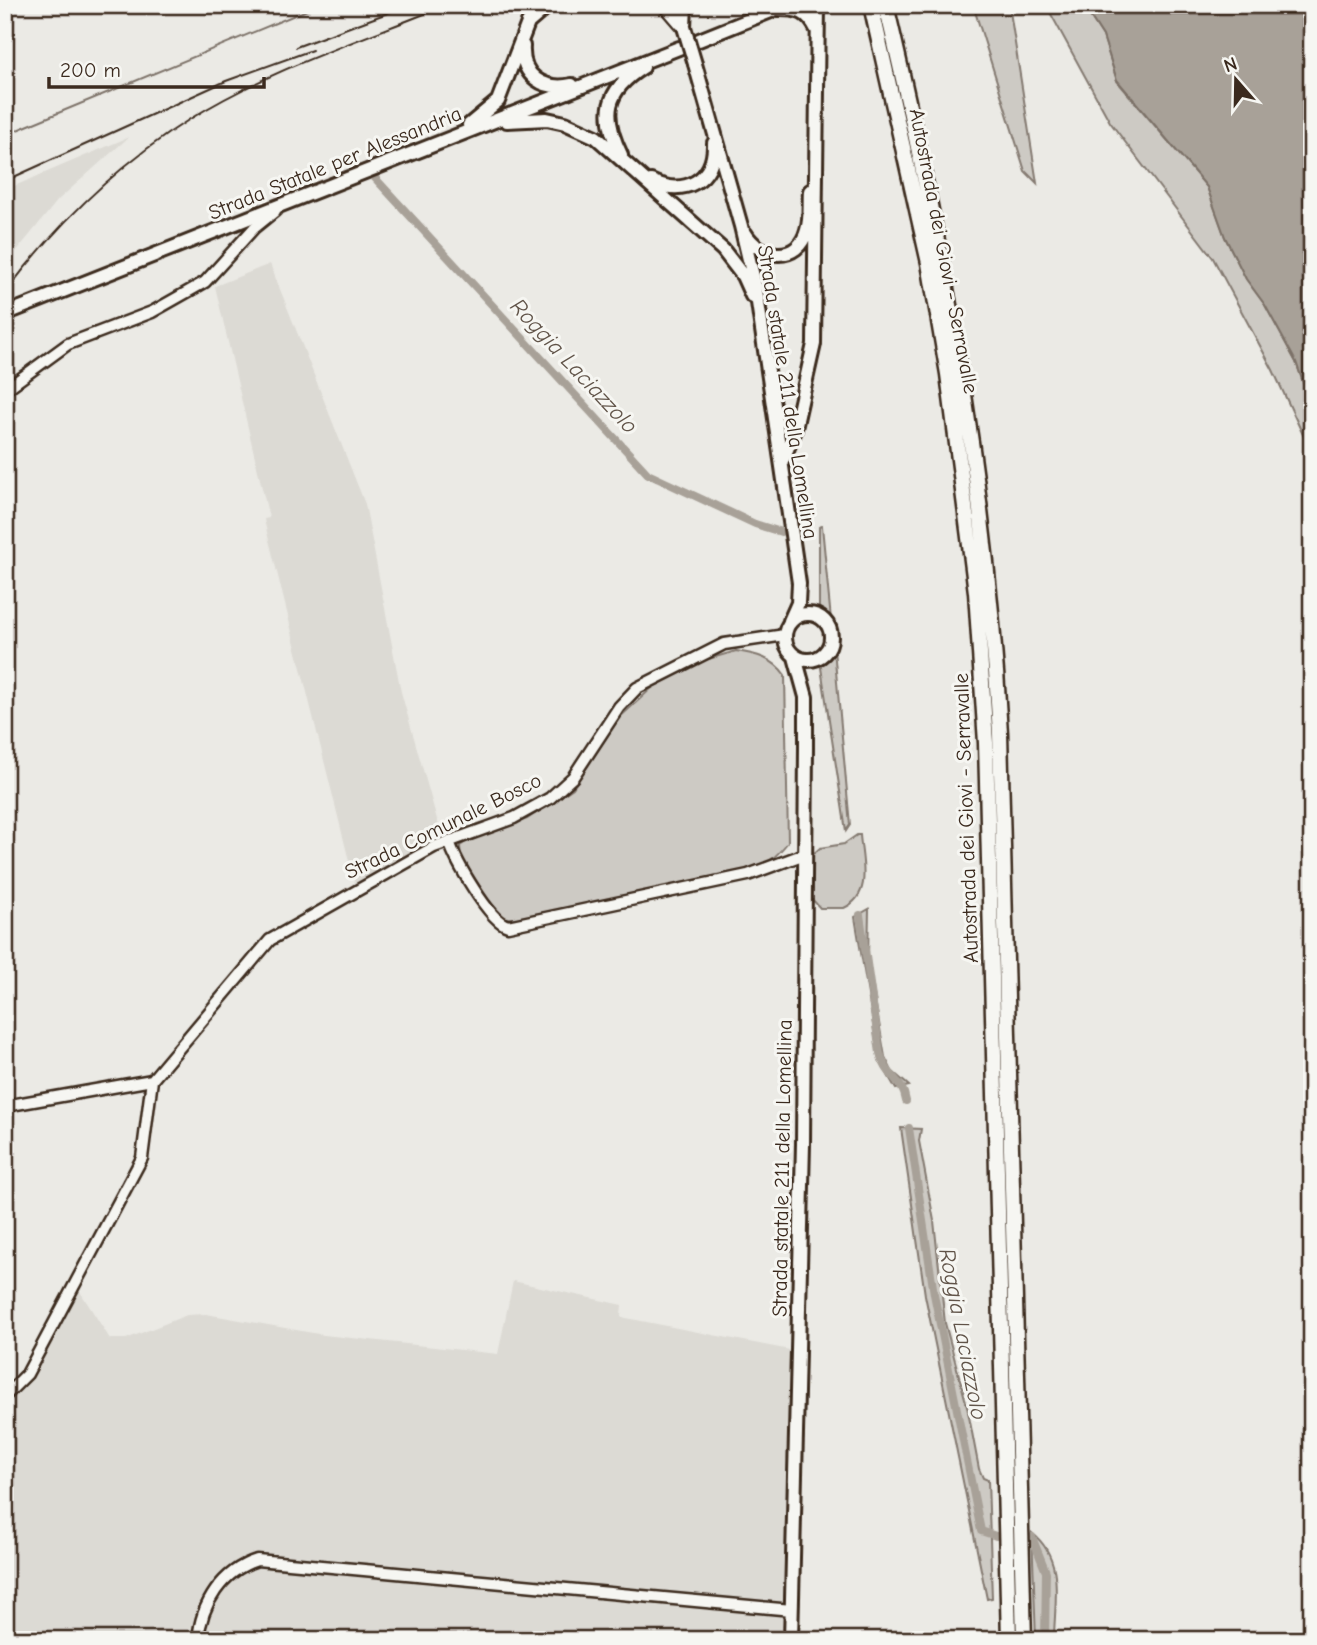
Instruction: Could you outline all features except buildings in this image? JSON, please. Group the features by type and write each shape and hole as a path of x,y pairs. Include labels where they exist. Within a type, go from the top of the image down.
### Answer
{"highway":[{"name":"Autostrada dei Giovi - Serravalle","path":"879,8 936,306 961,461 976,592 986,743 1009,1640"},
{"name":"Autostrada dei Giovi - Serravalle","path":"879,8 953,314 976,464 995,642 1000,733 1024,1640"}],"main road":[{"path":"442,141 478,120 498,101 505,89 524,31 535,14 549,5"},
{"path":"665,5 684,27"},
{"name":"Strada statale 211 della Lomellina","path":"678,5 741,226 762,324 799,583 798,603 785,635 786,645 795,657 806,697 803,1158 792,1640"},
{"path":"684,27 685,5"},
{"path":"782,461 794,433 814,344 818,5"},
{"path":"818,34 828,5"},
{"path":"699,40 781,7 802,11 811,18 818,34"},
{"path":"524,31 523,61 531,75 542,84 559,88 609,75"},
{"name":"Strada Statale per Alessandria","path":"5,314 679,48"},
{"path":"623,158 611,131 612,99 623,82 666,53"},
{"path":"644,178 673,189 693,185 701,179 708,172 714,154 710,115"},
{"path":"479,127 527,118 556,121 596,137 623,158 733,261 750,292 762,324"},
{"path":"741,226 754,246 767,254 780,254 799,246 808,229 810,177 816,142"},
{"name":"Strada statale 211 della Lomellina","path":"799,583 819,617 829,627 831,637 830,647 819,658 806,697"},
{"path":"790,621 802,614 819,617"},
{"path":"795,657 805,660 819,658"}],"street":[{"path":"5,390 68,344 152,312 205,282 254,228 288,203"},
{"name":"Strada Comunale Bosco","path":"152,1080 271,940 449,841 522,814 562,788 573,777 619,707 637,688 724,644 785,635"},
{"path":"449,841 453,854 494,918 508,926 760,872 782,861 805,855"},
{"path":"5,1106 152,1080 142,1158 27,1374 5,1396"},
{"path":"198,1640 201,1622 223,1580 240,1567 257,1560 792,1610"}],"shaded area":[{"path":"973,5 1009,5 1037,183 1025,171"},
{"path":"1046,5 1083,5 1103,36 1117,81 1207,187 1225,237 1246,279 1265,305 1296,362 1312,408 1312,454 1273,370 1213,258 1110,122"},
{"path":"1083,5 1312,5 1312,408 1296,362 1265,305 1246,279 1225,237 1207,187 1117,80 1103,36"},
{"path":"129,137 58,200 11,258 5,244 5,190"},
{"path":"270,264 365,504 401,692 442,837 355,885 265,524 264,519 269,518 215,286"},
{"path":"822,526 831,620 819,613 819,527"},
{"path":"834,649 850,825 846,831 820,661"},
{"path":"736,651 763,658 775,664 785,675 788,842 784,847 767,862 750,870 518,919 500,917 461,857 460,846 470,839 527,819 573,788 619,718 655,685 705,660"},
{"path":"860,835 864,876 859,895 844,908 820,908 811,898 812,855 820,848 844,844"},
{"path":"869,909 868,959 885,1057 892,1071 909,1086 896,1089 879,1060 855,917"},
{"path":"901,1128 921,1129 919,1141 934,1221 945,1323 967,1406 979,1469 983,1478 988,1480 992,1598 987,1599 925,1295"},
{"path":"513,1281 622,1305 621,1317 790,1350 783,1640 5,1640 5,1402 30,1377 79,1290 110,1339 126,1339 187,1315 206,1314 324,1335 498,1354"},
{"path":"1032,1533 1043,1544 1054,1569 1054,1640 1036,1640"}],"waterway":[{"path":"5,135 319,5"},
{"name":"Roggia Laciazzolo","path":"374,177 648,474 755,524 781,532"},
{"name":"Roggia Laciazzolo","path":"860,915 880,1053 886,1068 902,1088 906,1101"},
{"name":"Roggia Laciazzolo","path":"909,1128 934,1294 981,1531 996,1536"},
{"name":"Roggia Laciazzolo","path":"1032,1537 1046,1572 1045,1640"}],"railway":[{"path":"296,47 409,5"},
{"path":"5,293 46,243 90,197 138,156 190,119 251,85 447,5"},
{"path":"5,181 226,81 312,50"}]}
